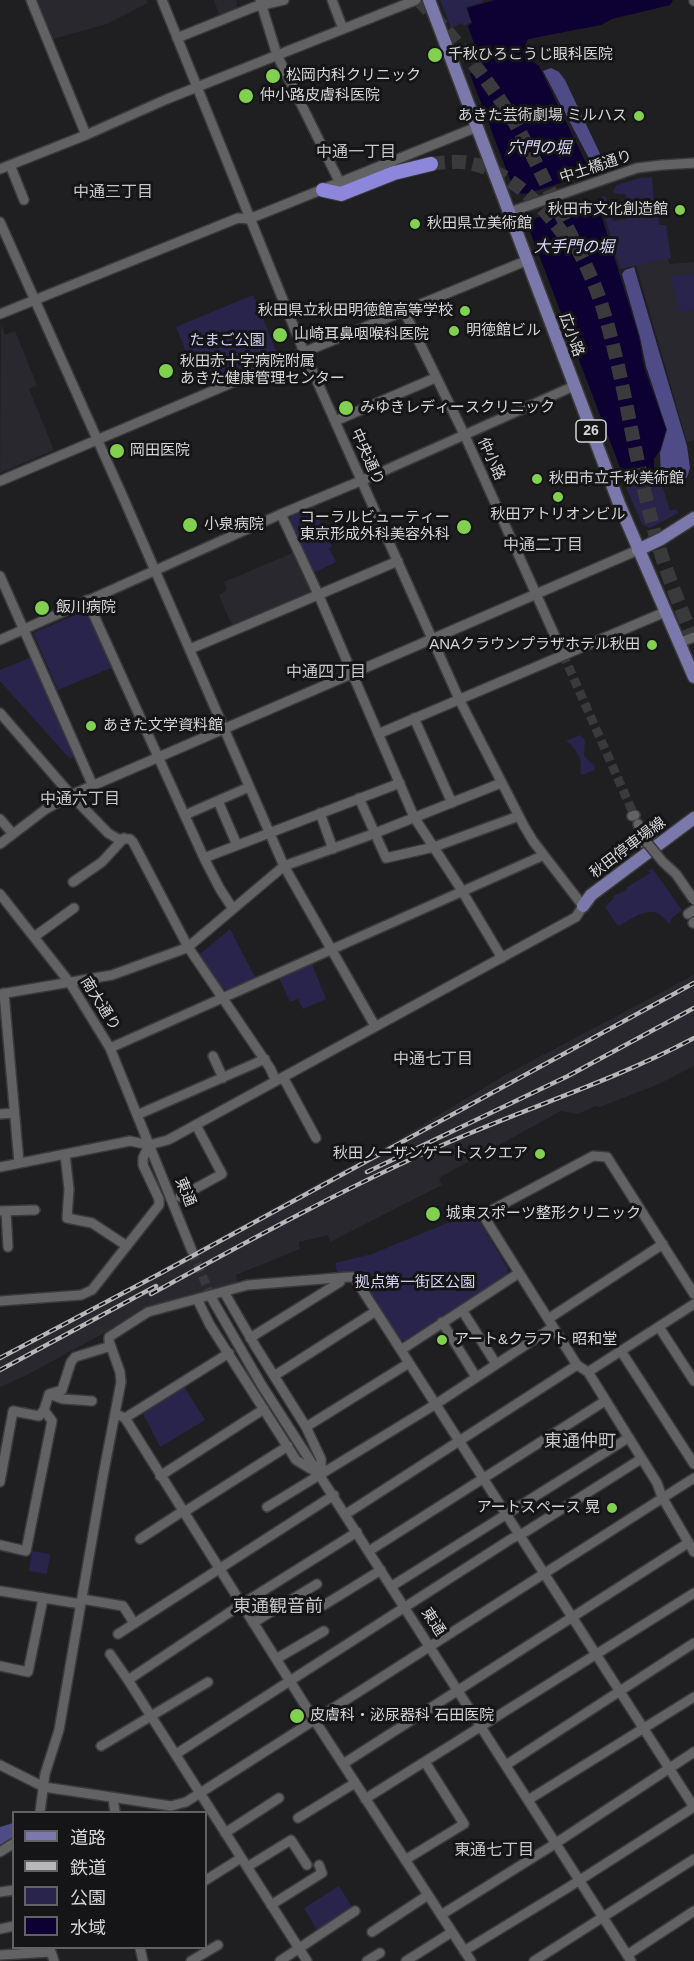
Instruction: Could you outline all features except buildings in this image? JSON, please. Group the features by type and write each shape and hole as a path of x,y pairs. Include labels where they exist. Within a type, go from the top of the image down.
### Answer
{"highway":[{"path":"323,190 341,194 342,188 431,164"}],"main road":[{"name":"広小路","path":"429,0 638,550 694,677"},
{"path":"638,550 661,539 694,518"},
{"name":"秋田停車場線","path":"583,906 591,895 694,818"}],"street":[{"path":"31,0 86,135"},
{"name":"中央通り","path":"162,0 304,352 459,699 533,841 583,906"},
{"path":"177,38 261,3 284,0"},
{"path":"333,0 343,29"},
{"path":"0,169 416,0"},
{"path":"261,3 278,55 342,188 477,127"},
{"name":"中土橋通り","path":"510,212 637,168 694,163"},
{"path":"10,165 24,200"},
{"path":"0,314 238,218 249,219 323,190"},
{"path":"0,222 190,649 268,832 284,866 375,1026"},
{"path":"0,481 528,260"},
{"name":"仲小路","path":"404,311 465,436 563,654"},
{"path":"335,421 435,378"},
{"path":"0,640 574,386"},
{"path":"281,514 319,596 414,817 502,958"},
{"path":"0,844 46,809 71,795 638,550"},
{"path":"190,649 398,561"},
{"path":"0,576 25,628 93,786"},
{"path":"87,600 204,858 233,909"},
{"path":"378,734 665,612"},
{"path":"679,643 694,636"},
{"path":"0,713 71,795 108,833 118,839 130,839 133,842 188,947 279,1079 316,1138"},
{"path":"414,718 452,803"},
{"path":"204,858 400,783"},
{"path":"19,1163 2,994 112,975 188,947 284,866 374,834 501,783"},
{"path":"184,815 249,787"},
{"path":"359,798 386,858 434,847 519,816"},
{"path":"218,801 237,845"},
{"path":"320,813 333,849"},
{"path":"0,819 13,834"},
{"path":"636,820 646,840 663,862 676,874 694,900"},
{"path":"73,882 102,862 124,838"},
{"path":"110,1048 463,893 544,855"},
{"name":"南大通り","path":"0,894 70,983 110,1048 149,1145"},
{"path":"0,1167 130,1141 149,1145 168,1140 502,958 576,916 583,906"},
{"path":"34,937 74,908"},
{"path":"213,1056 223,1078"},
{"path":"137,1115 264,1059"},
{"path":"0,1114 14,1113"},
{"path":"180,1197 222,1174 196,1125"},
{"path":"0,1301 87,1294 92,1290 159,1205 159,1199 143,1165 142,1158 149,1145"},
{"name":"東通","path":"149,1145 192,1251"},
{"path":"65,1154 69,1189 67,1218 92,1223 127,1246"},
{"path":"694,1294 607,1157 593,1156 490,1211 486,1220 577,1365 588,1372 657,1483 662,1497 694,1552"},
{"path":"8,1247 3,1211 35,1210"},
{"path":"267,1508 436,1404 663,1245"},
{"path":"401,1350 519,1273"},
{"path":"40,1811 45,1774 59,1730 103,1476 120,1416 121,1382 110,1336 147,1312 248,1286 354,1277 694,1807 464,1951"},
{"path":"250,1338 340,1282 339,1278"},
{"path":"224,1292 306,1427 321,1459 321,1476"},
{"path":"197,1299 296,1460 321,1476"},
{"name":"東通","path":"212,1299 261,1384 629,1958"},
{"path":"588,1372 694,1304"},
{"path":"462,1310 496,1364"},
{"path":"274,1376 376,1311"},
{"path":"442,1322 476,1377"},
{"path":"659,1327 694,1381"},
{"path":"49,1394 62,1390 71,1362 75,1357 111,1346"},
{"path":"621,1351 694,1464"},
{"path":"120,1416 229,1353"},
{"path":"306,1427 409,1363"},
{"path":"346,1514 577,1365"},
{"path":"49,1394 63,1399 92,1401"},
{"path":"0,1478 13,1411 39,1416 44,1410 49,1394"},
{"path":"369,1551 605,1401"},
{"path":"160,1476 264,1409"},
{"path":"0,1545 26,1551 51,1421 44,1410"},
{"path":"120,1416 471,1961"},
{"path":"392,1586 628,1438"},
{"path":"140,1539 288,1446"},
{"path":"176,1754 404,1607 641,1459"},
{"path":"2,1769 44,1787 171,1806 186,1802 694,1478"},
{"path":"118,1634 334,1495"},
{"path":"128,1680 242,1604 357,1532"},
{"path":"343,1764 688,1543"},
{"path":"324,1605 381,1570"},
{"path":"253,1623 317,1584"},
{"path":"0,1591 43,1599 123,1606 134,1623"},
{"path":"365,1799 694,1593"},
{"path":"0,1666 28,1672 43,1599"},
{"path":"276,1659 324,1631"},
{"path":"506,1765 694,1643"},
{"path":"110,1654 307,1961"},
{"path":"101,1746 208,1682"},
{"path":"528,1800 694,1698"},
{"path":"441,1915 694,1752"},
{"path":"405,1860 464,1824 424,1762"},
{"path":"298,1818 355,1783"},
{"path":"225,1833 279,1798"},
{"path":"113,1799 115,1811"},
{"path":"247,1867 291,1840 307,1865"},
{"path":"207,1879 241,1858"},
{"path":"534,1961 694,1859"},
{"path":"271,1905 322,1873 319,1865"},
{"path":"372,1932 428,1895"},
{"path":"280,1961 355,1911"},
{"path":"629,1958 694,1911"},
{"path":"406,1961 452,1932"},
{"path":"191,1961 218,1945"},
{"path":"0,1953 23,1949"},
{"path":"0,1953 51,1952 54,1961"},
{"path":"367,1961 380,1953"}],"shaded area":[{"path":"34,0 147,0 148,3 107,24 49,40"},
{"path":"214,0 236,0 238,11 220,17"},
{"path":"551,68 559,72 565,80 602,158 600,165 592,164 543,71"},
{"path":"668,258 669,264 694,262 694,440 687,442 636,265"},
{"path":"634,267 687,446 690,468 687,477 683,481 668,485 664,483 661,476 660,453 667,430 646,366 622,274 625,270"},
{"path":"1,324 5,335 15,331 37,385 29,389 54,450 0,473"},
{"path":"295,552 314,595 233,628 219,595 227,590 224,582"},
{"path":"694,975 694,1066 659,1084 600,1107 595,1106 578,1114 561,1111 439,1178 442,1185 330,1242 328,1235 299,1242 300,1249 236,1275 238,1285 145,1311 27,1375 0,1387 0,1355 397,1140 507,1074"},
{"path":"12,1823 12,1842 3,1847 0,1844 0,1827"}],"green space":[{"path":"440,0 483,0 483,2 466,7 471,22 464,26 462,23 451,28"},
{"path":"652,177 654,203 628,205 625,194 613,192 616,185"},
{"path":"605,196 613,221 627,219 630,213 658,211 659,225 666,225 671,258 620,269 601,204 601,197"},
{"path":"694,274 694,310 679,312 671,276"},
{"name":"たまご公園","path":"253,295 278,355 201,387 176,327"},
{"path":"658,472 670,511 676,509 678,513 650,528 642,524 625,485"},
{"path":"313,505 332,547 329,548 336,562 313,573 289,520 292,515"},
{"path":"89,609 113,667 58,690 33,633"},
{"path":"34,656 78,754 70,759 0,681 0,670"},
{"path":"580,735 585,740 584,756 595,766 594,770 583,775 580,774 581,764 578,755 566,741"},
{"path":"652,868 682,910 672,918 669,924 657,913 651,912 638,915 618,926 605,907 614,898 613,896 627,890 626,888 650,873 648,871"},
{"path":"230,929 255,977 228,990 222,988 199,955"},
{"path":"312,964 326,999 303,1009 298,999 290,1002 279,978"},
{"name":"拠点第一街区公園","path":"474,1212 508,1269 506,1276 406,1341 400,1339 358,1275 338,1276 335,1263 372,1254"},
{"path":"183,1385 205,1420 160,1447 141,1410"},
{"path":"32,1551 50,1554 47,1574 29,1571"},
{"path":"339,1886 354,1910 318,1932 304,1908"}],"water":[{"name":"穴門の堀","path":"495,0 673,0 670,5 612,19 601,25 528,39 525,51 539,66 586,163 583,176 529,193 522,194 514,190 470,74 481,68 468,26 472,23 467,8"},
{"name":"大手門の堀","path":"589,200 597,204 600,211 639,337 644,367 666,429 660,450 654,459 654,472 626,483 529,229 536,218"}],"tunnel":[{"path":"419,0 471,60 516,125 590,274 610,332 656,537 694,642"},
{"path":"431,164 466,162 503,176 538,204 566,238"},
{"path":"563,654 634,815"},
{"path":"192,1251 212,1299"}],"railway":[{"path":"0,1358 163,1272 694,983"},
{"path":"367,1172 568,1076 694,1008"},
{"path":"151,1294 268,1230 387,1170 468,1134 639,1065 694,1038"},
{"path":"0,1370 156,1286"}],"place":[{"name":"千秋ひろこうじ眼科医院","path":"435,55"},
{"name":"松岡内科クリニック","path":"273,76"},
{"name":"仲小路皮膚科医院","path":"246,96"},
{"name":"あきた芸術劇場 ミルハス","path":"639,116"},
{"name":"秋田市文化創造館","path":"680,210"},
{"name":"秋田県立美術館","path":"415,224"},
{"name":"秋田県立秋田明徳館高等学校","path":"465,311"},
{"name":"明徳館ビル","path":"454,331"},
{"name":"山崎耳鼻咽喉科医院","path":"280,335"},
{"name":"秋田赤十字病院附属 あきた健康管理センター","path":"166,371"},
{"name":"みゆきレディースクリニック","path":"346,408"},
{"name":"岡田医院","path":"117,451"},
{"name":"秋田市立千秋美術館","path":"537,479"},
{"name":"秋田アトリオンビル","path":"558,497"},
{"name":"小泉病院","path":"190,525"},
{"name":"コーラルビューティー 東京形成外科美容外科","path":"464,527"},
{"name":"飯川病院","path":"42,608"},
{"name":"ANAクラウンプラザホテル秋田","path":"652,645"},
{"name":"あきた文学資料館","path":"91,726"},
{"name":"秋田ノーザンゲートスクエア","path":"540,1154"},
{"name":"城東スポーツ整形クリニック","path":"433,1214"},
{"name":"アート&クラフト 昭和堂","path":"442,1340"},
{"name":"アートスペース 晃","path":"612,1508"},
{"name":"皮膚科・泌尿器科 石田医院","path":"297,1716"}],"district":[{"name":"中通一丁目","path":"356,153"},
{"name":"中通三丁目","path":"113,193"},
{"name":"中通二丁目","path":"543,546"},
{"name":"中通四丁目","path":"326,673"},
{"name":"中通六丁目","path":"80,800"},
{"name":"中通七丁目","path":"433,1060"},
{"name":"東通仲町","path":"580,1442"},
{"name":"東通観音前","path":"278,1607"},
{"name":"東通七丁目","path":"494,1851"}]}
